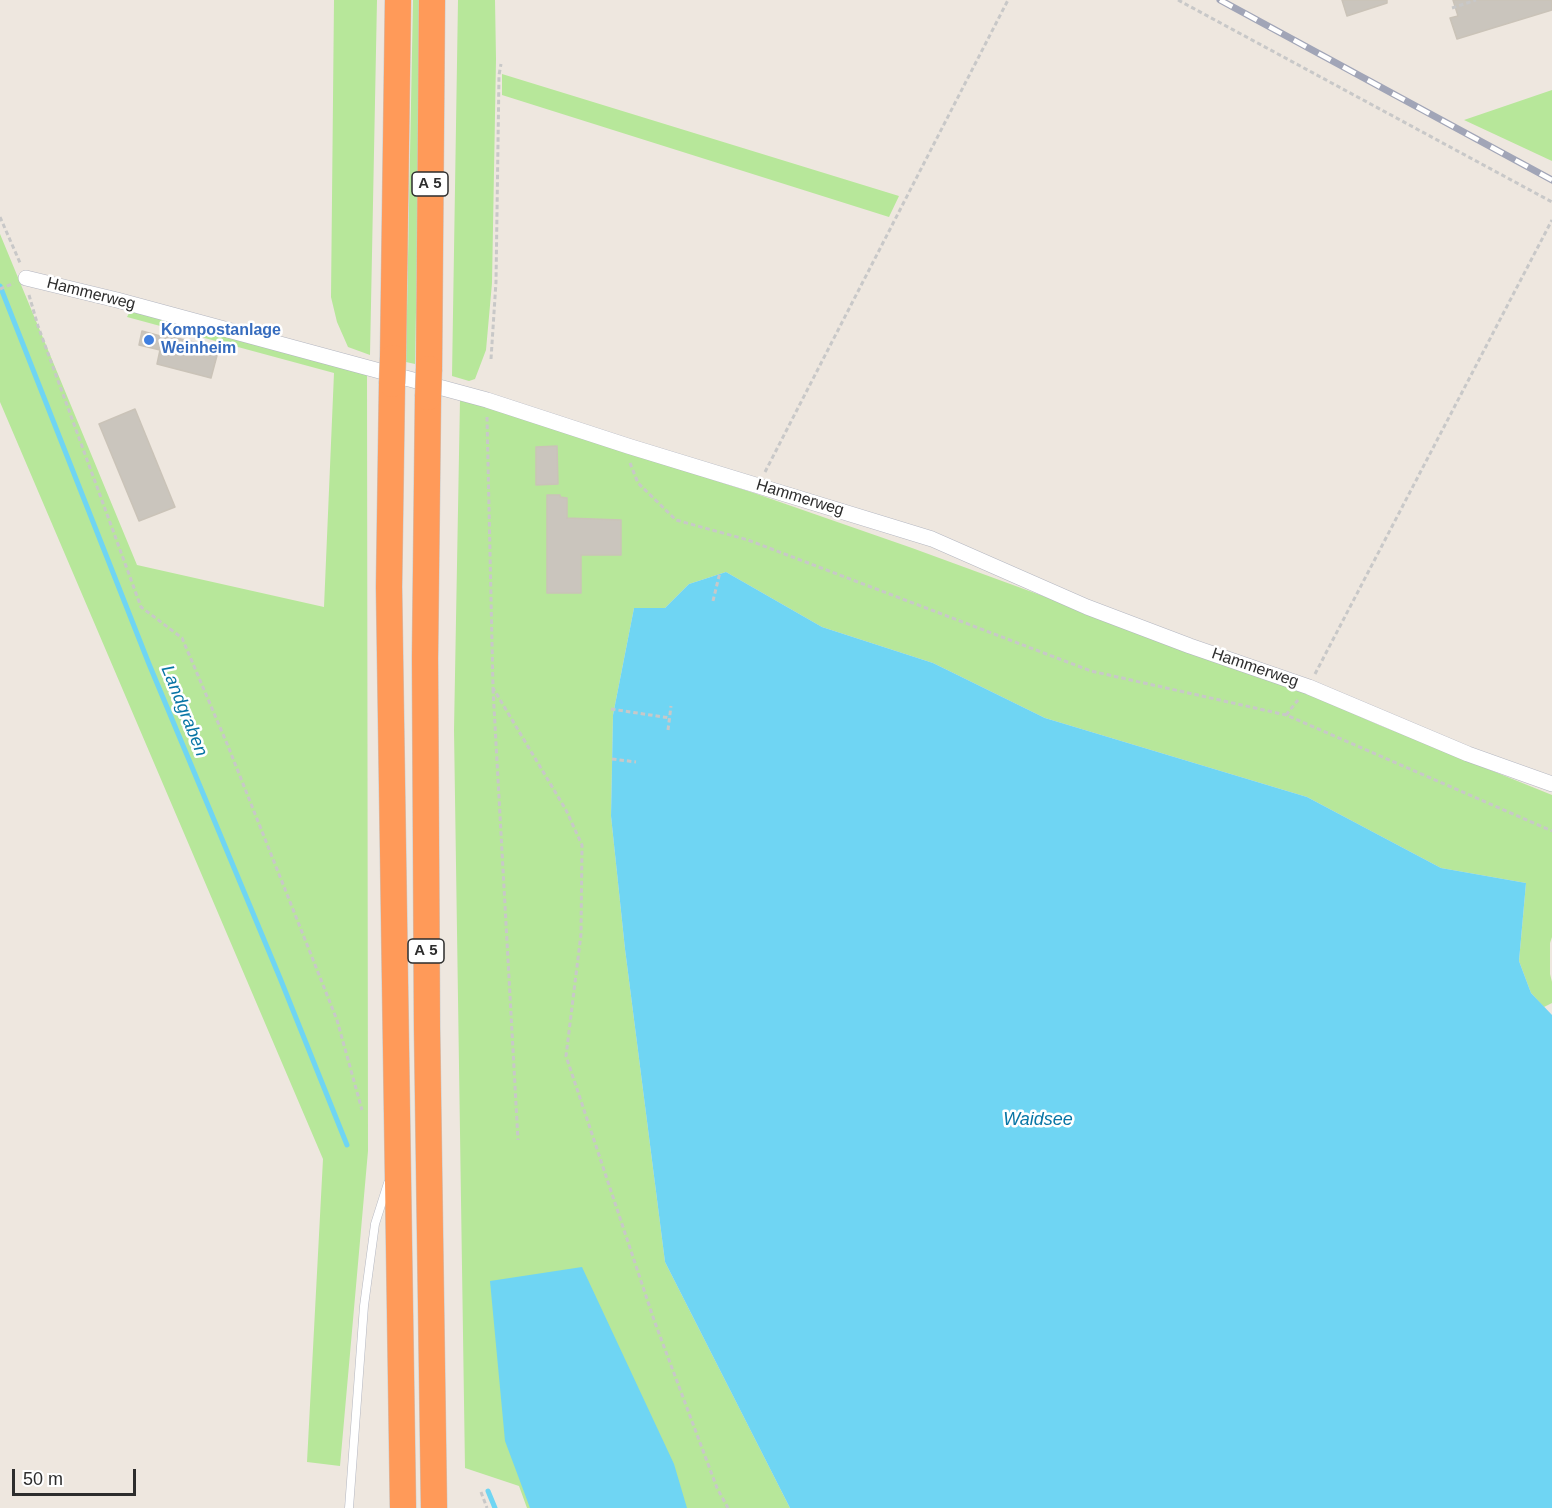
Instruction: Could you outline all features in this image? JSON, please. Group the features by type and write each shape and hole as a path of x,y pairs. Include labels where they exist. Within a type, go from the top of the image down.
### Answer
{"highway":[{"name":"A 5","path":"398,0 389,587 403,1508"},
{"name":"A 5","path":"432,0 425,658 427,1027 434,1507"}],"street":[{"name":"Hammerweg","path":"26,278 117,300 487,400 628,446 932,539 1087,607 1309,687 1468,754 1552,784"}],"lane":[{"path":"349,1508 363,1306 375,1224 397,1153"}],"path":[{"path":"759,485 1008,0"},
{"path":"1178,0 1552,202"},
{"path":"1452,8 1476,0"},
{"path":"491,359 496,282 501,64"},
{"path":"0,218 26,278 38,326 141,607 182,638 337,1020 362,1110"},
{"path":"1309,687 1552,220"},
{"path":"0,289 9,285"},
{"path":"487,400 486,460 493,687 518,1140"},
{"path":"628,446 628,459 638,483 676,520 748,540 1091,671 1286,715 1552,831"},
{"path":"713,601 720,572"},
{"path":"493,687 566,810 582,845 582,934 566,1056 654,1320 717,1488 729,1508"},
{"path":"668,730 671,706"},
{"path":"611,709 670,718"},
{"path":"612,759 636,762"},
{"path":"481,1492 487,1508"}],"green space":[{"path":"334,0 377,0 370,355 348,347 337,322 331,297"},
{"path":"413,0 422,0 415,364 406,362"},
{"path":"458,0 495,0 492,283 486,350 475,379 469,381 452,376"},
{"path":"502,74 899,196 889,217 502,95"},
{"path":"1552,90 1552,161 1464,120"},
{"path":"0,234 137,565 324,607 334,373 127,317 133,305 367,368 368,1151 340,1466 307,1462 323,1159 0,402"},
{"path":"460,399 754,493 912,548 1294,688 1552,795 1550,974 1552,1003 1544,1007 1531,993 1519,961 1526,883 1441,868 1307,797 1045,718 933,663 822,627 726,572 689,584 665,608 634,608 613,715 611,816 625,949 665,1262 790,1508 527,1508 519,1486 465,1468 454,730"}],"water":[{"name":"Waidsee","path":"726,572 822,627 933,663 1045,718 1307,797 1441,868 1526,883 1519,961 1531,993 1552,1015 1552,1508 790,1508 665,1262 625,949 611,816 613,715 634,608 665,608 689,584"},
{"path":"582,1267 674,1464 687,1508 530,1508 505,1441 490,1281"}],"building":[{"path":"1342,0 1387,0 1387,3 1347,16"},
{"path":"1453,0 1552,0 1552,10 1457,39 1450,18 1458,16"},
{"path":"142,331 219,348 211,378 157,364 160,350 139,345"},
{"path":"135,409 175,507 139,521 99,424"},
{"path":"557,446 558,484 536,485 536,447"},
{"path":"547,495 560,495 560,497 567,498 567,518 621,520 621,555 581,555 581,593 547,593"}],"waterway":[{"name":"Landgraben","path":"0,286 149,664 347,1145"},
{"name":"Landgraben","path":"488,1491 495,1508"}],"railway":[{"path":"1220,0 1552,180"}],"place":[{"name":"Kompostanlage Weinheim","path":"149,340"}]}
